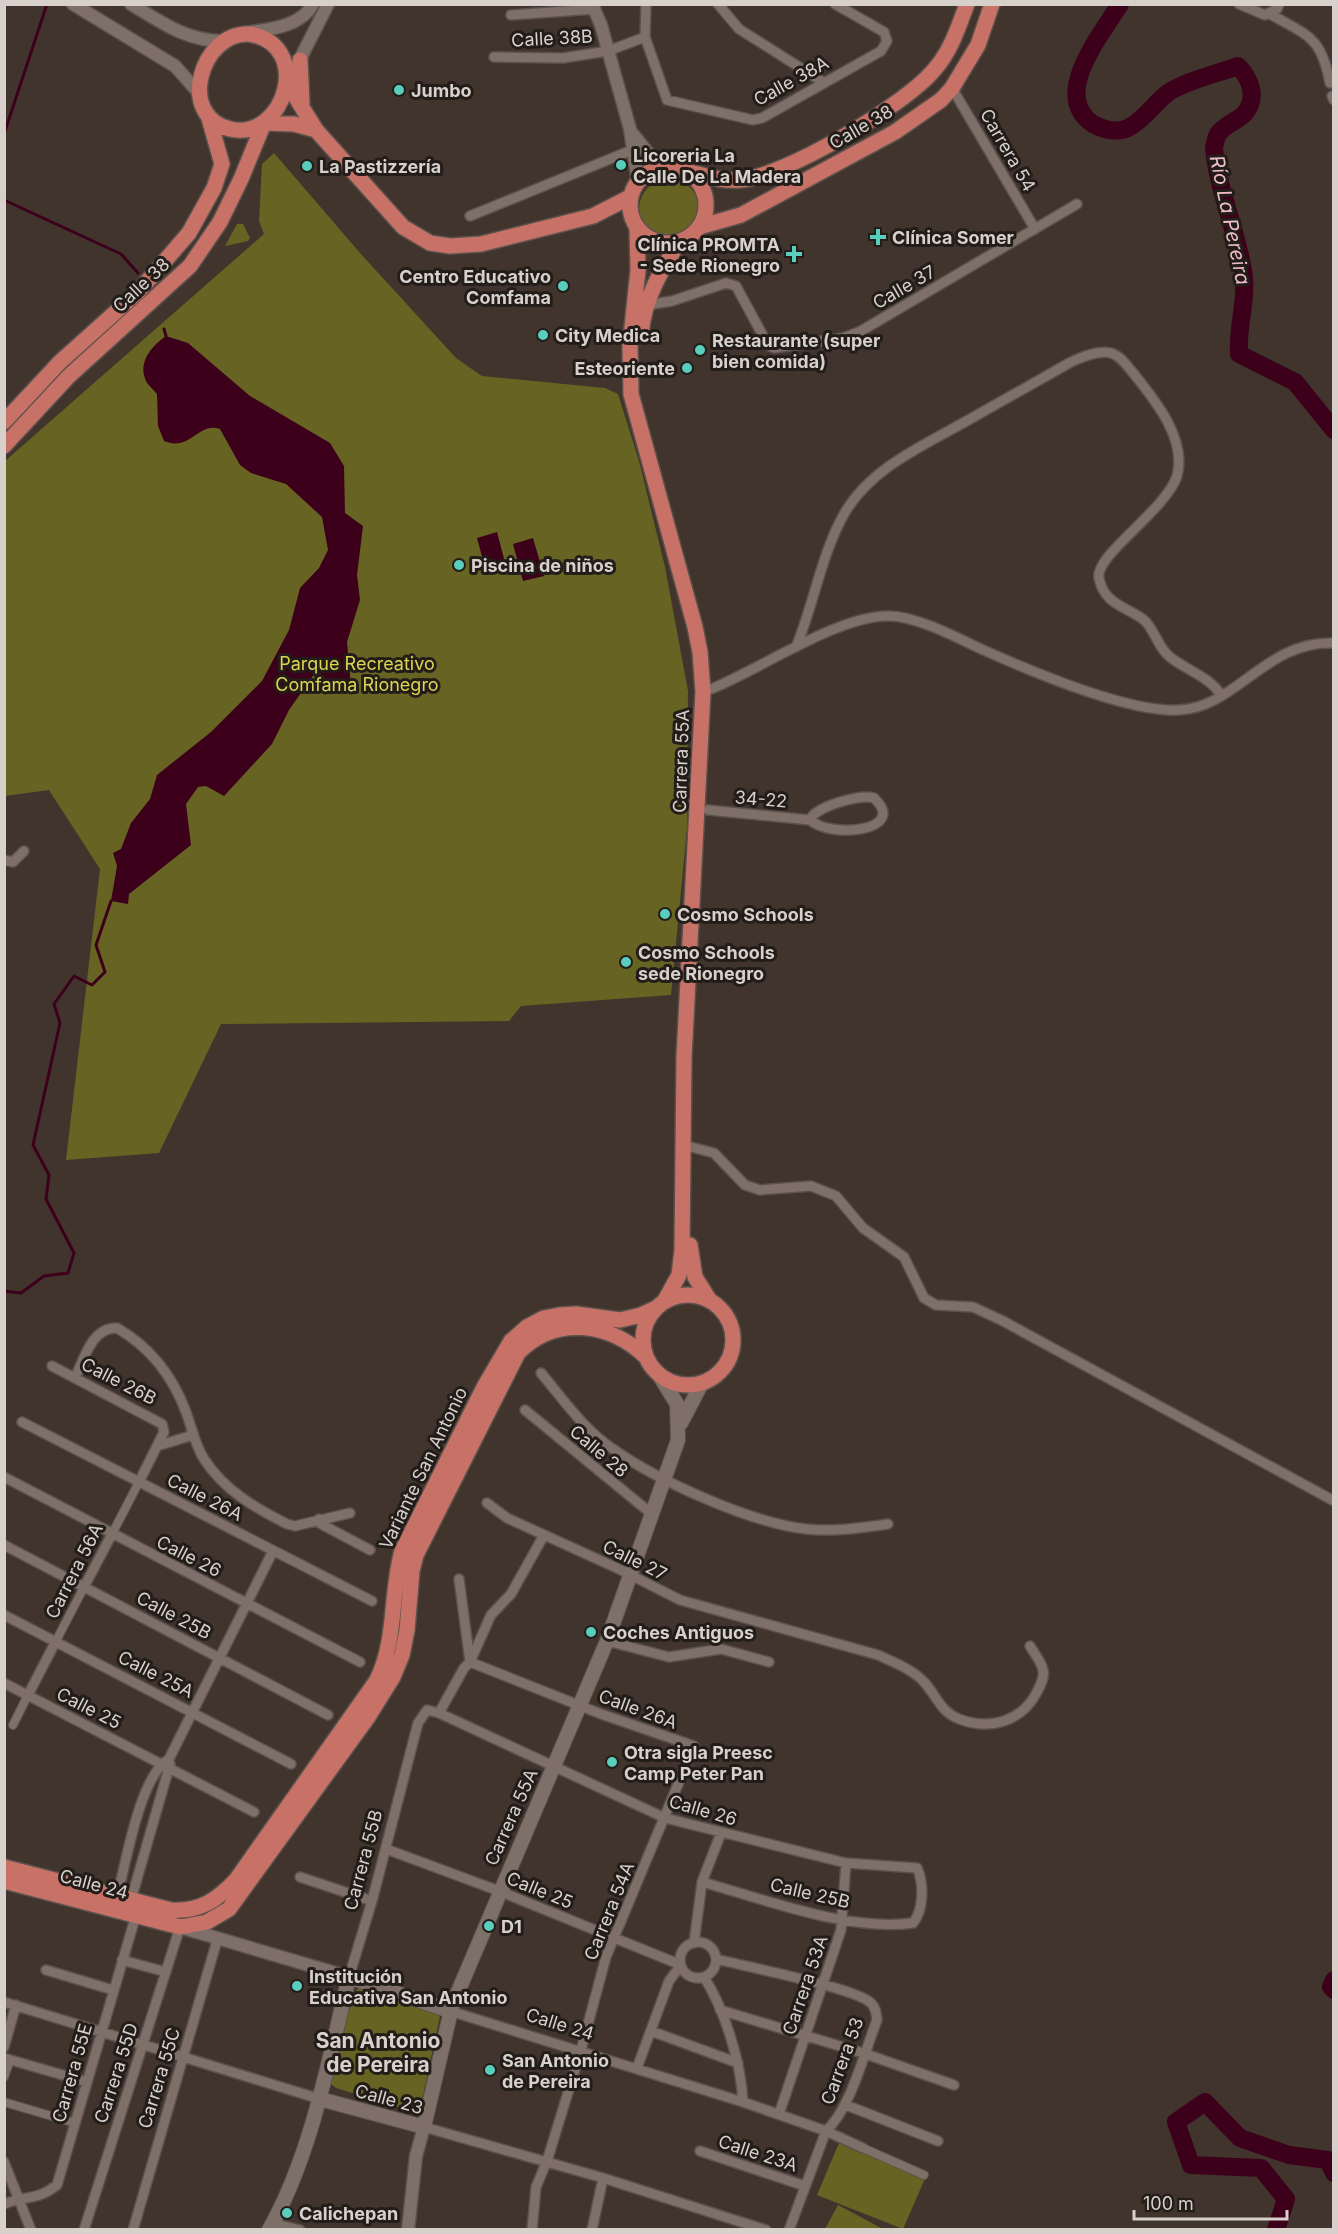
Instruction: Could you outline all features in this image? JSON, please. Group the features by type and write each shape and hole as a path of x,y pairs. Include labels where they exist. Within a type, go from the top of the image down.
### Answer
{"main road":[{"name":"Calle 38","path":"682,170 729,181 772,173 900,100 933,71 945,56 967,4"},
{"name":"Calle 38","path":"699,227 741,215 895,132 941,100 952,88 978,45 992,4"},
{"path":"316,130 294,124 264,123 249,129 230,129 208,115 201,104 199,93 202,71 223,41 242,34 263,37 275,45 284,59 287,82 316,130 403,226 430,243 450,246 481,244 593,216 630,197"},
{"path":"300,60 302,106"},
{"path":"264,123 276,106 287,82"},
{"name":"Calle 38","path":"4,422 60,362 138,292 189,233 214,188 222,164 208,115"},
{"name":"Calle 38","path":"4,446 69,376 190,266 220,222 245,171 264,123"},
{"path":"593,216 622,219 635,225 655,241 680,241 699,227 704,219 706,199 698,182 682,170 666,168 637,176 614,207"},
{"path":"635,225 630,211 630,197 637,176"},
{"name":"Carrera 55A","path":"635,225 638,270 630,346 631,394 695,627 700,652 703,692 684,1058 682,1250 679,1275 660,1305"},
{"name":"Carrera 55A","path":"680,241 662,269 647,305 640,347 640,388 702,621 711,689 708,810 698,948 691,1147 690,1258 695,1277 710,1301"},
{"path":"683,1295 710,1301 728,1319 733,1344 723,1368 702,1383 675,1383 659,1375 646,1357 644,1331 660,1305 683,1295"},
{"name":"Variante San Antonio","path":"182,1911 207,1905 236,1880 376,1680 390,1643 397,1571 402,1551 484,1387 511,1341 527,1327 544,1318 576,1314 620,1320 641,1315 660,1305"},
{"name":"Variante San Antonio","path":"180,1927 207,1922 219,1917 239,1899 393,1677 404,1647 416,1555 518,1353 528,1342 550,1330 573,1327 625,1339 646,1357"},
{"name":"Carrera 55A","path":"659,1375 677,1404 679,1428"},
{"name":"Carrera 55A","path":"424,2127 450,2011 607,1641 665,1479 679,1428 690,1401 702,1383"},
{"name":"Calle 24","path":"4,1867 182,1911"},
{"name":"Calle 24","path":"4,1881 180,1927"},
{"name":"Calle 24","path":"349,1977 450,2011"},
{"name":"Carrera 55B","path":"271,2226 289,2185 320,2100 349,1977"},
{"name":"Calle 23","path":"320,2100 424,2127"}],"street":[{"path":"73,4 175,66 199,93"},
{"path":"131,4 183,35 199,40 223,41"},
{"path":"242,34 287,25 305,15 313,4"},
{"path":"287,82 328,4"},
{"path":"645,37 646,4"},
{"path":"718,4 739,29 823,82"},
{"name":"Calle 38A","path":"645,37 667,100 753,120 762,118 881,51 886,40 885,32 836,4"},
{"path":"1239,4 1250,11 1270,14 1308,34 1320,47 1330,82"},
{"path":"1270,14 1279,4"},
{"path":"511,15 593,7 630,129 637,176"},
{"name":"Calle 38B","path":"494,57 554,58 608,51 645,37"},
{"name":"Carrera 54","path":"952,88 1035,229"},
{"path":"630,129 640,145 666,168"},
{"path":"470,216 632,150"},
{"name":"Calle 37","path":"647,305 672,301 726,283 736,286 768,345 781,348 843,338 861,331 1077,204"},
{"path":"796,647 843,515 873,478 906,455 1071,362 1093,354 1110,353 1121,359 1157,403 1172,432 1178,457 1177,475 1159,506 1101,563 1098,578 1105,593 1122,610 1144,621 1167,655 1209,681 1221,695"},
{"path":"711,689 796,647 859,621 888,616 951,635 1009,662 1122,702 1178,711 1208,706 1273,660 1295,649 1314,642 1334,643"},
{"name":"34-22","path":"708,810 810,820 820,827 861,830 878,824 882,812 874,798 861,795 815,812 810,820"},
{"path":"4,860 13,862 24,851"},
{"path":"691,1147 714,1153 745,1185 760,1190 811,1186 836,1196 863,1228 904,1257 924,1298 936,1305 973,1307 1003,1321 1334,1501"},
{"path":"75,1378 98,1334 106,1329 117,1328 155,1358 180,1398 193,1435 206,1461 232,1492 286,1524 295,1526 350,1513"},
{"name":"Calle 26B","path":"52,1366 158,1420 164,1432"},
{"path":"541,1372 577,1416 612,1449 665,1479 745,1514 773,1523 831,1531 888,1524"},
{"name":"Calle 28","path":"525,1410 652,1515"},
{"name":"Calle 26A","path":"22,1422 372,1601"},
{"name":"Carrera 56A","path":"13,1725 164,1432"},
{"path":"157,1446 193,1435"},
{"name":"Calle 26","path":"4,1477 360,1662"},
{"name":"Calle 27","path":"487,1503 507,1518 680,1600 746,1617 775,1629 878,1655 925,1683 944,1710 960,1720 990,1725 1016,1719 1030,1707 1041,1684 1044,1671 1030,1646"},
{"path":"318,1519 321,1524 370,1550"},
{"path":"439,1713 464,1668 470,1662 491,1615 511,1594 544,1535"},
{"name":"Calle 25B","path":"4,1545 328,1715"},
{"path":"124,1898 167,1764 273,1551"},
{"path":"459,1579 470,1662"},
{"name":"Calle 25A","path":"4,1615 291,1764"},
{"path":"607,1641 669,1657 706,1649 721,1649 769,1662"},
{"name":"Calle 26A","path":"470,1662 694,1746"},
{"name":"Calle 25","path":"4,1683 167,1764 254,1812"},
{"name":"Carrera 55B","path":"349,1977 372,1901 418,1723 427,1710 439,1713"},
{"name":"Calle 26","path":"439,1713 665,1818 846,1863 905,1865 917,1868 920,1875 921,1906 919,1916 913,1923"},
{"name":"Carrera 54A","path":"532,2229 536,2187 547,2161 613,1938 694,1746"},
{"path":"124,1898 147,1787 167,1764"},
{"path":"694,1943 702,1882 721,1833"},
{"name":"Calle 25","path":"386,1849 499,1891 681,1965"},
{"name":"Carrera 53A","path":"779,2114 844,1919 846,1863"},
{"path":"300,1877 372,1901"},
{"name":"Calle 25B","path":"702,1882 821,1915 844,1919 913,1923"},
{"name":"Carrera 55E","path":"4,2204 19,2198 31,2200 44,2196 57,2185 136,1915"},
{"path":"218,1937 219,1917"},
{"name":"Calle 24","path":"180,1927 349,1977"},
{"name":"Carrera 55D","path":"84,2229 180,1927"},
{"name":"Carrera 55C","path":"133,2229 218,1937"},
{"path":"637,2068 669,1981 681,1965 683,1951 694,1943 708,1945 716,1959 713,1970 705,1977 693,1977 681,1965"},
{"path":"716,1959 822,1984"},
{"path":"122,1960 166,1972"},
{"path":"46,1970 113,1990"},
{"path":"705,1977 720,2010 738,2063 743,2102"},
{"name":"Carrera 53","path":"789,2229 826,2131 836,2121 846,2105 863,2053 877,2020 876,2010 870,2001 822,1984"},
{"name":"Calle 23","path":"4,2002 143,2043 320,2100"},
{"path":"4,2047 16,2006"},
{"path":"720,2010 863,2053 954,2085"},
{"name":"Calle 24","path":"450,2011 581,2050 779,2114 826,2131 924,2175"},
{"path":"651,2031 738,2063"},
{"path":"4,2077 7,2059 87,2082"},
{"path":"4,2102 75,2123"},
{"path":"846,2105 938,2141"},
{"name":"Calle 23","path":"424,2127 547,2161 765,2229"},
{"name":"Carrera 55A","path":"408,2229 416,2156 424,2127"},
{"name":"Calle 23A","path":"700,2151 805,2186"},
{"path":"4,2162 31,2229"},
{"path":"592,2229 603,2178"},
{"path":"271,2226 300,2229"}],"green space":[{"name":"Parque Recreativo Comfama Rionegro","path":"274,153 360,253 456,358 482,376 605,388 618,394 639,461 665,567 688,691 687,828 671,995 521,1006 509,1021 221,1024 159,1153 66,1160 100,869 49,790 5,796 5,461 264,234 259,221 262,164"},
{"path":"669,179 690,188 699,209 690,230 669,239 648,230 639,209 648,188"},
{"path":"237,224 243,224 250,238 248,241 225,246"},
{"path":"362,1985 435,2009 440,2016 422,2100 416,2106 405,2109 336,2088 330,2083 350,1996"},
{"path":"841,2138 927,2174 903,2229 817,2195"},
{"path":"838,2205 883,2229 825,2229"}],"shaded area":[{"path":"166,336 188,343 250,396 330,443 344,466 345,513 363,526 357,575 360,600 347,642 351,686 332,686 317,670 289,710 272,744 224,796 206,786 198,787 186,804 191,845 129,894 128,904 111,901 117,866 113,853 121,849 131,823 150,799 157,775 211,732 262,681 289,630 300,588 319,568 328,550 322,517 286,484 251,473 240,465 220,429 206,429 181,443 164,441 158,426 157,394 147,383 143,369 151,350"},
{"path":"497,532 507,570 487,575 477,538"},
{"path":"533,538 544,576 523,581 513,544"}],"waterway":[{"path":"4,134 47,4"},
{"name":"Río La Pereira","path":"1120,4 1084,64 1078,81 1077,97 1081,112 1093,124 1101,128 1124,130 1139,120 1169,92 1193,81 1238,66 1242,71 1251,88 1249,107 1242,116 1218,134 1214,148 1219,179 1243,270 1244,291 1239,354 1295,382 1334,430"},
{"path":"4,200 121,254 138,273"},
{"path":"164,329 166,336"},
{"path":"4,1291 21,1293 44,1276 68,1273 74,1253 46,1199 49,1175 33,1145 60,1023 54,1004 74,976 92,985 105,972 96,945 111,901"},
{"path":"1334,1980 1331,1987 1334,1990"},
{"path":"1276,2230 1286,2199 1261,2168 1191,2165 1176,2122 1205,2102 1240,2138 1289,2155 1328,2160 1334,2173"}],"place":[{"name":"Jumbo","path":"399,90"},
{"name":"Licoreria La Calle De La Madera","path":"621,165"},
{"name":"La Pastizzería","path":"307,166"},
{"name":"Clínica Somer","path":"878,237"},
{"name":"Clínica PROMTA - Sede Rionegro","path":"794,254"},
{"name":"Centro Educativo Comfama","path":"563,286"},
{"name":"City Medica","path":"543,335"},
{"name":"Restaurante (super bien comida)","path":"700,350"},
{"name":"Esteoriente","path":"687,368"},
{"name":"Piscina de niños","path":"459,565"},
{"name":"Cosmo Schools","path":"665,914"},
{"name":"Cosmo Schools sede Rionegro","path":"626,962"},
{"name":"Coches Antiguos","path":"591,1632"},
{"name":"Otra sigla Preesc Camp Peter Pan","path":"612,1762"},
{"name":"D1","path":"489,1926"},
{"name":"Institución Educativa San Antonio","path":"297,1986"},
{"name":"San Antonio de Pereira","path":"490,2070"},
{"name":"Calichepan","path":"287,2213"}],"district":[{"name":"San Antonio de Pereira","path":"378,2052"}]}
